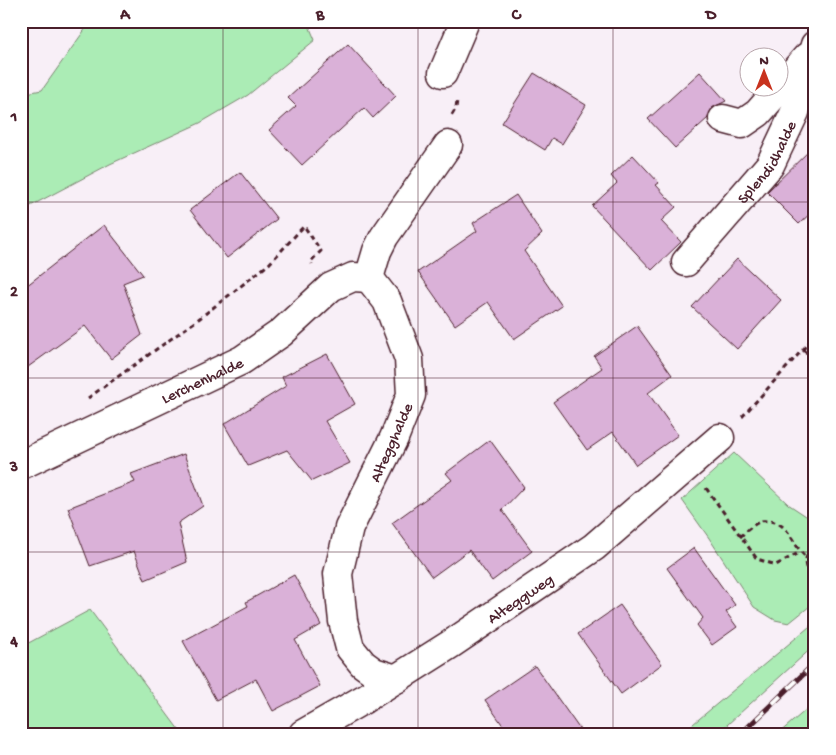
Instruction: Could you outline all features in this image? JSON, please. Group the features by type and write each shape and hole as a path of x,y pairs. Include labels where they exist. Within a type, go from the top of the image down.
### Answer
{"street":[{"path":"442,73 465,21"},
{"path":"723,119 742,124 758,113 813,49"},
{"name":"Splendidhalde","path":"686,262 770,165 795,112 813,49"},
{"path":"369,278 377,251 384,237 448,145"},
{"name":"Lerchenhalde","path":"21,465 242,360 281,333 331,287 353,277 369,278"},
{"name":"Altegghalde","path":"369,278 387,301 409,359 411,395 394,438 349,528 338,574 342,621 350,648 363,664 374,672 396,679"},
{"name":"Alteggweg","path":"303,734 364,699 452,644 594,547 720,438"}],"path":[{"path":"442,73 457,100 456,108 451,116"},
{"path":"84,400 196,321 269,264 304,226 321,251 311,261 313,267"},
{"path":"744,415 815,336"},
{"path":"803,350 815,360"},
{"path":"705,487 757,559 776,565 800,552"},
{"path":"740,537 761,521 781,523 800,552 806,557"},
{"path":"815,550 806,557 805,565 807,572 815,577"}],"green space":[{"path":"91,21 307,21 315,40 248,95 200,123 110,164 21,211 21,94 42,90"},
{"path":"734,453 788,504 815,522 815,602 789,623 775,620 754,607 682,500"},
{"path":"90,610 182,734 21,734 21,647"},
{"path":"815,622 815,645 717,734 681,734"},
{"path":"815,702 815,734 778,734"}],"building":[{"path":"348,44 396,96 373,118 364,108 302,165 269,130 296,106 288,98"},
{"path":"700,72 726,101 712,108 708,118 675,148 648,119"},
{"path":"534,73 586,105 562,144 552,138 545,150 502,123"},
{"path":"815,145 815,209 799,224 767,192"},
{"path":"633,155 659,183 656,185 676,207 661,221 681,242 652,270 592,206 617,183 611,176"},
{"path":"240,172 277,219 227,258 190,210"},
{"path":"516,195 542,234 524,251 562,306 514,339 488,302 455,325 418,272 477,231 473,223"},
{"path":"104,225 143,275 123,283 142,335 111,359 85,326 21,372 21,290"},
{"path":"737,259 781,300 737,349 692,307"},
{"path":"637,326 672,375 648,393 678,435 636,465 613,432 587,450 553,402 602,368 594,356"},
{"path":"327,354 355,404 325,421 350,463 312,481 287,450 248,466 224,424 286,386 282,377"},
{"path":"490,440 524,487 502,510 532,551 492,581 469,550 432,577 392,523 452,480 446,473"},
{"path":"184,454 203,506 178,523 187,562 145,580 134,551 90,566 68,508 135,482 131,474"},
{"path":"694,548 735,605 726,612 737,627 712,645 697,625 703,618 667,568"},
{"path":"294,575 321,625 295,640 320,686 273,711 256,679 216,700 183,641 248,606 246,602"},
{"path":"620,605 662,664 621,694 578,634"},
{"path":"535,666 583,734 509,734 485,700"}],"railway":[{"path":"741,734 815,663"}]}
